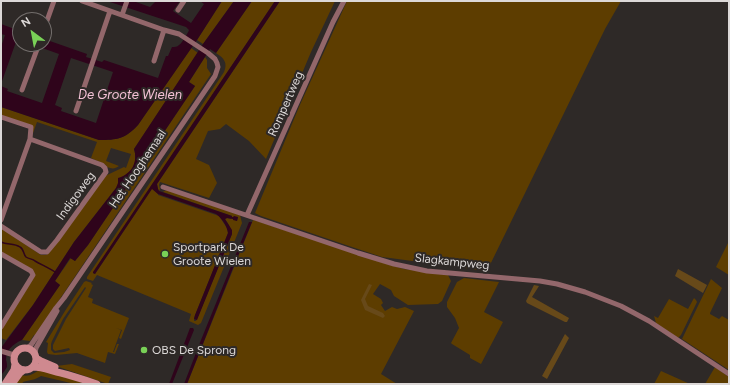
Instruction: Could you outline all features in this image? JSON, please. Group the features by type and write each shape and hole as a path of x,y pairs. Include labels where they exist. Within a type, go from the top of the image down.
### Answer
{"street":[{"path":"50,12 54,1"},
{"path":"82,1 164,30 154,61"},
{"path":"122,15 127,1"},
{"path":"178,10 184,1"},
{"name":"Rompertweg","path":"247,215 333,22 344,1"},
{"path":"76,111 110,11"},
{"name":"Het Hooghemaal","path":"27,348 32,345 216,73 218,63 213,57 178,33 164,30"},
{"path":"22,90 36,52"},
{"path":"1,117 31,127 30,139 1,220"},
{"name":"Indigoweg","path":"1,226 41,252 47,252 106,172 102,165 30,139"},
{"name":"Slagkampweg","path":"163,187 365,256 400,266 427,271 540,281 585,292 621,306 638,315 729,374"},
{"path":"1,254 31,271 33,275 1,327"},
{"name":"Het Hooghemaal","path":"35,356 36,348 64,298"},
{"path":"12,355 21,349 27,348 33,351 36,363 33,367"},
{"path":"1,351 12,355 15,364 14,370 5,384"},
{"path":"35,356 41,361 97,384"},
{"path":"15,364 24,370"},
{"path":"12,384 20,373 33,367 39,367 72,375"}],"shaded area":[{"path":"222,1 234,1 203,44 197,40"},
{"name":"Sportpark De Groote Wielen","path":"252,1 275,1 93,273 95,274 152,188 158,195 219,216 227,228 228,233 194,318 194,321 196,321 232,234 225,219 231,218 237,221 238,217 232,217 163,192 167,190 240,215 242,223 201,323 198,325 189,321 191,314 97,275 93,281 87,279 87,277 224,72 226,66 225,63 216,53"},
{"path":"280,1 335,1 311,52 266,159 249,141 226,124 220,129 208,131 196,159 209,165 217,183 209,198 160,182 159,191 157,184"},
{"path":"347,1 621,1 605,29 487,271 382,257 255,213 299,107"},
{"path":"191,48 198,53 134,149 135,162 132,170 122,177 116,188 74,242 33,305 6,340 1,338 1,329 34,275 1,252 1,228 41,255 46,255 49,253 105,176 124,167 126,168 131,154 111,148 106,161 119,166 109,168 91,158 97,142 37,122 33,133 32,128 1,116 1,107 99,140 120,138 125,136 138,125"},
{"path":"205,57 207,60 207,68 211,74 35,336 34,335 30,341 22,340 60,285 55,281 71,258 75,261 88,245 195,86 189,82"},
{"path":"253,220 404,269 448,275 451,281 442,301 438,304 408,305 394,296 391,290 380,284 373,294 381,299 383,303 381,305 385,311 392,307 397,309 405,307 414,311 381,374 397,384 187,384"},
{"path":"729,241 729,275 716,267"},
{"path":"678,269 707,285 703,293 675,276"},
{"path":"464,278 499,282 484,312 503,322 481,364 470,358 470,355 451,343 459,328 455,318 447,307 447,302 457,282"},
{"path":"711,279 722,288 710,314 719,319 722,316 729,320 729,370 682,339"},
{"path":"86,281 92,283 91,284 93,285 88,297 93,299 92,303 129,318 121,339 119,338 122,330 116,328 121,330 113,352 117,344 119,344 115,354 108,352 105,363 77,353 56,355 48,354 47,352 48,343 46,342","holes":["85,287 86,288 66,319 53,345 53,349 55,351 69,348 70,350 54,353 51,350 52,341 63,319"]},
{"path":"369,284 372,285 365,299 368,306 383,313 385,316 383,318 365,310 361,300"},
{"path":"534,285 539,286 532,297 569,318 567,322 527,303 526,301"},
{"path":"694,298 697,302 681,335 678,338 656,323 654,316 658,318 669,299 688,309"},
{"path":"565,334 569,338 547,379 542,376"},
{"path":"72,364 111,377 108,384 56,366"},
{"path":"715,367 729,377 728,384 705,384"},
{"path":"40,369 86,384 75,384 41,376 23,382 22,384 15,384 21,375 31,375"},
{"path":"661,371 690,384 654,384"}],"water":[{"name":"De Groote Wielen","path":"107,1 133,1 150,7 156,1 180,1 173,11 191,23 204,4 200,1 222,1 138,125 125,136 111,140 99,140 1,107 1,86 8,89 7,91 42,103 59,54 52,52 52,42 87,54 86,57 102,62 104,60 158,78 166,56 168,56 172,47 177,47 180,44 189,30 186,27","holes":["71,58 113,72 96,123 61,111 62,108 55,105"]},
{"path":"234,1 252,1 216,53 210,49 189,82 195,86 88,245 75,261 70,258 55,281 60,285 22,340 13,345 7,353 7,367 1,375 1,348 33,305 74,242 116,188 118,178 127,174 133,167 135,158 134,149 203,44"},
{"path":"275,1 280,1 157,184 159,191 232,217 238,217 237,221 227,218 225,219 232,230 232,234 197,320 194,319 195,315 228,233 224,222 216,214 158,194 152,189 95,274 93,272"},
{"path":"1,24 12,28 12,52 1,84 1,47 5,35 1,34"},
{"path":"249,222 252,222 187,384 184,384 201,340"},
{"path":"190,328 193,328 194,330 172,384 169,384"}],"waterway":[{"path":"1,242 20,247 26,257 55,272"}],"place":[{"name":"Sportpark De Groote Wielen","path":"165,254"},
{"name":"OBS De Sprong","path":"144,350"}]}
